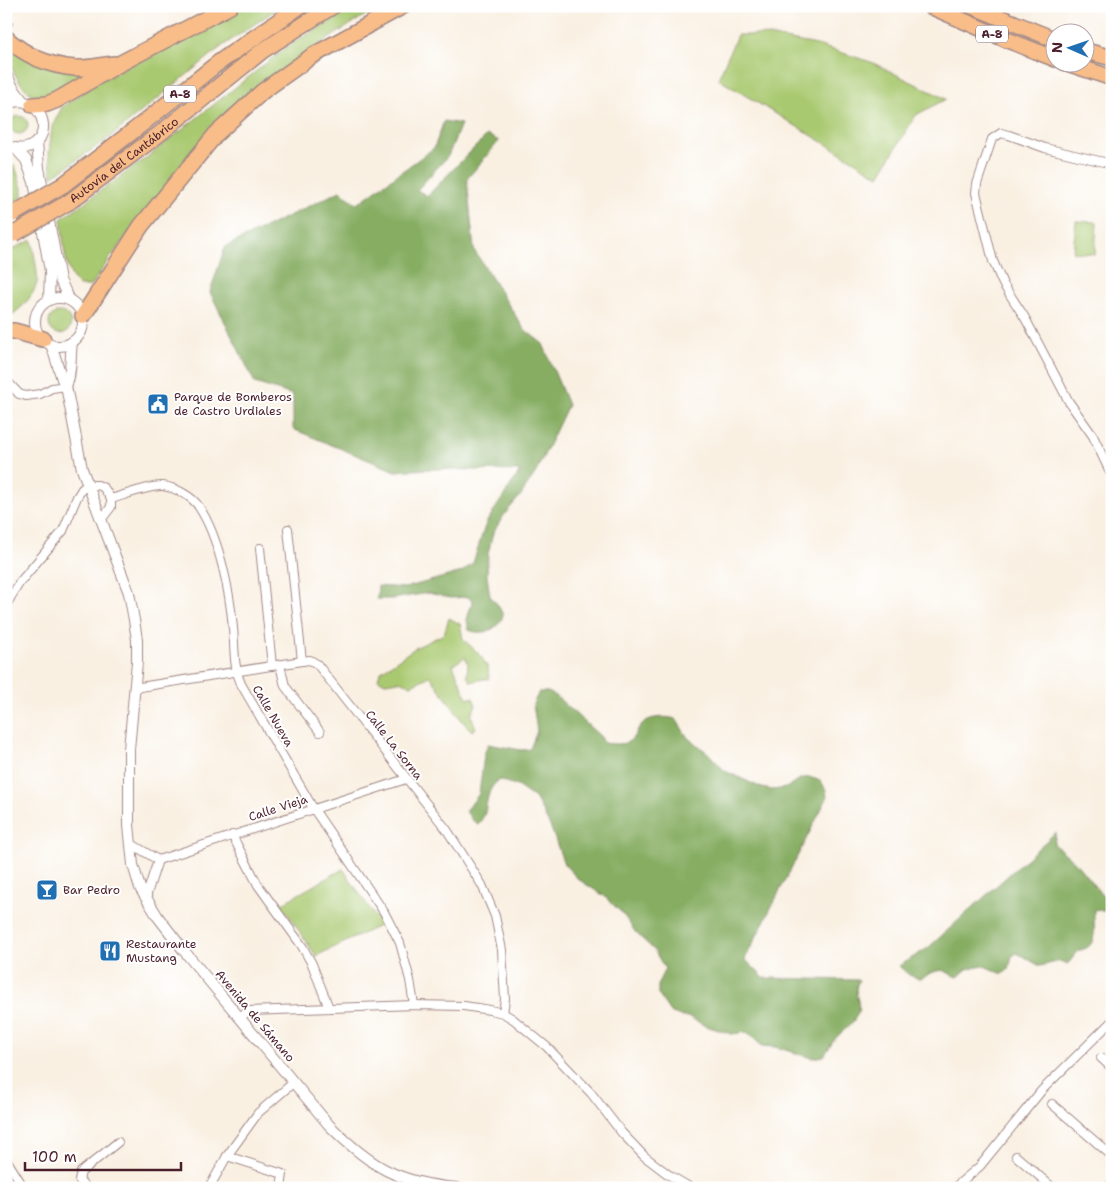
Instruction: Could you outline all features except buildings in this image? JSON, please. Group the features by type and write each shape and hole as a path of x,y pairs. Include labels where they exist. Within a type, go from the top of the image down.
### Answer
{"highway":[{"path":"28,103 47,104 58,100 121,63 230,6"},
{"name":"Autovía del Cantábrico","path":"10,216 63,184 218,63 300,6"},
{"name":"Autovía del Cantábrico","path":"10,236 69,202 158,135 262,51 333,6"},
{"path":"83,316 141,226 216,134 263,91 312,56 403,6"},
{"name":"A-8","path":"930,6 1046,55"},
{"name":"A-8","path":"972,6 1046,36"},
{"path":"7,27 17,48 41,60 75,68 121,63"},
{"path":"1096,54 1112,58"},
{"path":"1094,72 1112,78"},
{"path":"6,331 14,331 47,342"}],"street":[{"path":"6,74 14,89 42,116 43,122 43,129 37,141 27,148 11,146"},
{"path":"6,105 17,101 28,103"},
{"path":"1111,474 1093,436 1069,402 1024,318 1002,284 993,261 976,193 977,184 992,139 1001,133 1045,148 1112,164"},
{"path":"37,141 39,168 60,280 68,299"},
{"path":"11,146 26,160 34,182 50,271 49,300"},
{"path":"62,297 68,299 80,308 83,316 82,330 72,342 66,345 47,342 36,328 36,315 43,304 49,300 62,297"},
{"name":"Avenida de Sámano","path":"47,342 66,386 78,451 87,486 129,593 137,640 130,749 130,843 133,865 140,888 158,918 178,944 329,1125 361,1155 394,1175 428,1185 458,1188"},
{"name":"Avenida de Sámano","path":"66,386 69,379 72,342"},
{"path":"6,380 20,394 26,396 66,386"},
{"path":"6,605 20,582 62,531 76,497 87,486 104,488 112,499 111,507 101,520"},
{"name":"Calle Nueva","path":"112,499 162,486 185,494 198,506 209,527 222,566 234,629 236,672 241,684 313,808 384,912 400,943 410,980 414,1005"},
{"path":"134,688 302,661 288,529"},
{"path":"260,548 276,665 285,686 320,732"},
{"name":"Calle La Sorna","path":"302,661 310,660 317,664 447,830 482,885 495,916 502,950 505,999 503,1013"},
{"name":"Calle Vieja","path":"158,860 406,778"},
{"path":"232,835 258,885 302,946 312,964 329,1008"},
{"path":"130,843 158,860 146,897"},
{"path":"239,1018 249,1012 414,1005 464,1006 503,1013 547,1047 591,1093 622,1133 644,1156 669,1176 691,1188"},
{"path":"954,1188 980,1166 1042,1090 1112,1021"},
{"path":"1101,1058 1112,1068"},
{"path":"209,1188 227,1156 258,1113 294,1082"},
{"path":"1052,1104 1112,1156"},
{"path":"87,1188 79,1180 81,1172 118,1142"},
{"path":"227,1156 283,1174 281,1188"},
{"path":"1016,1156 1053,1188"},
{"path":"6,1159 24,1188"},
{"path":"1105,1188 1112,1184"}],"green space":[{"path":"238,6 281,6 221,47 109,138 52,177 49,153 52,127 62,107 100,81"},
{"path":"359,6 385,6 367,14 289,64 203,140 110,258 91,286 79,286 70,272 67,263 61,219 141,162 288,46"},
{"path":"737,35 763,35 817,45 871,62 946,99 916,115 879,176 718,79"},
{"path":"6,46 93,73 59,93 57,91 42,97 35,96 28,92 17,78 12,69"},
{"path":"15,116 23,116 28,121 26,132 15,134 10,129 10,121"},
{"path":"444,121 461,124 448,156 417,190 427,196 487,135 499,141 467,179 474,250 524,329 543,344 568,405 536,472 493,533 488,554 487,576 490,596 498,605 503,615 498,625 484,632 469,630 467,620 472,602 469,597 451,598 428,593 392,599 377,599 378,586 405,588 462,572 473,563 486,523 520,471 431,469 395,471 293,429 293,395 255,383 210,292 225,247 340,191 357,204 434,148"},
{"path":"6,164 15,166 22,188 22,197 6,207"},
{"path":"1076,221 1097,222 1095,254 1073,252"},
{"path":"32,240 37,269 37,283 25,304 6,318 6,252"},
{"path":"60,312 70,319 71,323 64,333 60,334 50,327 49,323 56,313"},
{"path":"449,618 460,624 463,639 480,655 488,668 489,679 471,682 467,676 468,664 465,657 453,665 467,698 473,698 476,705 471,715 476,728 472,731 463,722 430,676 411,685 399,681 385,683 378,679 380,672 415,648 444,634"},
{"path":"539,692 548,692 556,696 601,737 604,743 619,744 628,742 647,720 662,717 672,718 676,719 688,738 708,753 725,771 762,788 773,790 786,788 800,779 809,777 821,781 826,790 827,798 745,959 764,978 859,980 856,990 859,1006 857,1015 850,1025 835,1039 824,1056 813,1058 775,1047 762,1046 747,1032 731,1034 706,1026 689,1017 683,1017 670,1012 658,994 658,983 665,969 654,950 636,933 622,913 604,896 578,879 564,864 551,828 536,799 517,786 500,780 496,782 487,799 485,813 481,820 478,824 472,820 466,811 479,794 484,755 488,744 521,750 530,749 537,731 533,704"},
{"path":"1056,832 1054,844 1075,862 1111,906 1111,913 1094,909 1094,935 1088,947 1078,951 1067,964 1060,961 1040,966 1017,953 1012,956 1009,969 1003,974 984,966 967,969 958,977 940,970 920,979 909,975 899,966 928,948"},
{"path":"343,869 381,925 316,956 281,904"}],"place":[{"name":"Parque de Bomberos de Castro Urdiales","path":"158,404"},
{"name":"Bar Pedro","path":"47,890"},
{"name":"Restaurante Mustang","path":"110,951"}]}
